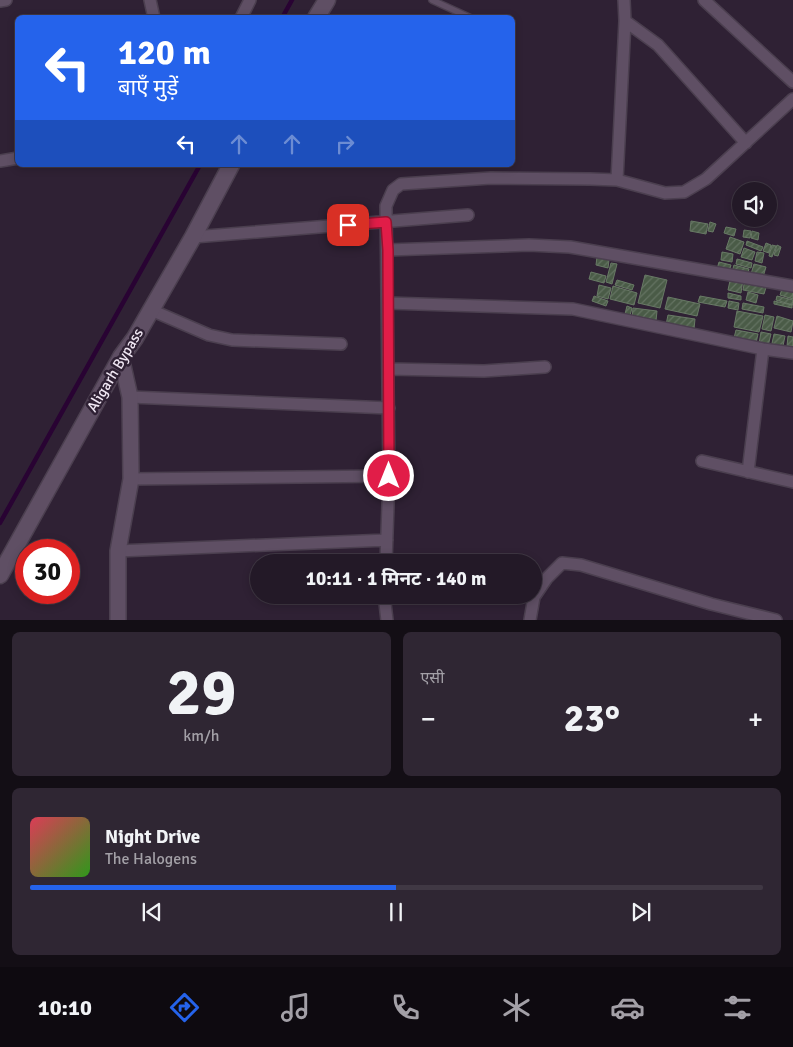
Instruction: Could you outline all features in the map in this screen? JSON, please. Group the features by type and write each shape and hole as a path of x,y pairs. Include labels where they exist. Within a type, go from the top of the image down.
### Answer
{"main road":[{"path":"318,15 327,0"},
{"name":"Aligarh Bypass","path":"0,575 121,357 135,338 194,237 230,167"}],"street":[{"path":"0,1 6,0"},
{"path":"150,0 153,15"},
{"path":"242,15 250,0"},
{"path":"617,180 625,21 624,0"},
{"path":"704,0 793,82"},
{"path":"625,21 658,45 746,143"},
{"path":"386,554 389,408 386,206 393,190 401,184 491,178 617,180 665,193 684,192 706,179 793,99"},
{"path":"0,161 15,158"},
{"path":"194,237 468,215"},
{"path":"388,250 570,246 793,286"},
{"path":"388,303 573,309 763,349 793,353"},
{"path":"151,310 208,335 232,340 341,344"},
{"path":"748,472 763,349"},
{"path":"118,620 118,551 131,478 130,396 121,357"},
{"path":"388,370 484,370 546,367"},
{"path":"130,396 389,408"},
{"path":"702,461 793,482"},
{"path":"131,478 389,476"},
{"path":"118,551 387,540"},
{"path":"530,620 534,596 547,578 562,563 582,565 711,604 776,620"},
{"path":"385,604 387,620"}],"lane":[{"path":"432,0 464,15"}],"building":[{"path":"691,221 708,224 706,234 690,231"},
{"path":"710,222 716,224 713,232 708,231"},
{"path":"726,227 736,229 734,236 724,233"},
{"path":"744,230 751,231 750,238 743,237"},
{"path":"752,231 759,233 758,240 751,238"},
{"path":"730,237 744,242 740,254 726,249"},
{"path":"747,241 763,247 761,251 746,245"},
{"path":"766,243 771,245 769,253 763,251"},
{"path":"772,245 776,246 772,257 769,256"},
{"path":"777,245 781,247 778,256 774,255"},
{"path":"744,248 755,252 752,260 741,257"},
{"path":"722,252 733,254 732,262 721,260"},
{"path":"757,252 764,253 762,263 755,261"},
{"path":"597,257 609,260 608,268 596,265"},
{"path":"737,259 752,263 751,268 736,264"},
{"path":"719,262 731,265 729,272 717,269"},
{"path":"611,263 617,264 612,284 606,282"},
{"path":"754,264 766,267 763,277 751,274"},
{"path":"734,265 749,269 747,276 732,272"},
{"path":"591,272 606,276 604,283 589,279"},
{"path":"645,275 667,280 660,308 638,303"},
{"path":"731,276 743,279 741,293 728,290"},
{"path":"745,279 767,284 764,294 743,290"},
{"path":"617,280 634,285 632,290 615,285"},
{"path":"599,285 611,288 608,299 597,296"},
{"path":"613,286 637,293 634,305 610,299"},
{"path":"783,286 793,289 793,299 780,295"},
{"path":"748,292 758,295 756,303 746,300"},
{"path":"728,293 741,296 741,300 728,298"},
{"path":"594,296 608,301 606,306 592,301"},
{"path":"700,296 727,301 725,307 698,302"},
{"path":"777,296 793,300 793,305 776,300"},
{"path":"668,297 700,304 697,316 665,309"},
{"path":"729,301 739,303 738,310 728,308"},
{"path":"774,301 792,305 792,308 774,304"},
{"path":"743,303 764,307 763,313 742,309"},
{"path":"627,306 632,308 629,319 624,318"},
{"path":"633,308 657,311 656,321 632,318"},
{"path":"737,311 763,316 759,332 734,327"},
{"path":"668,315 695,319 694,329 666,325"},
{"path":"765,315 774,317 771,331 762,329"},
{"path":"777,316 793,321 791,332 774,328"},
{"path":"736,330 758,334 756,343 734,338"},
{"path":"761,332 771,334 768,346 759,344"},
{"path":"774,334 785,336 782,351 771,348"},
{"path":"788,336 793,337 793,346 787,346"}],"waterway":[{"path":"284,15 292,0"},
{"path":"0,523 199,167"}],"route":[{"path":"348,225 386,222 388,250 389,476"}]}
